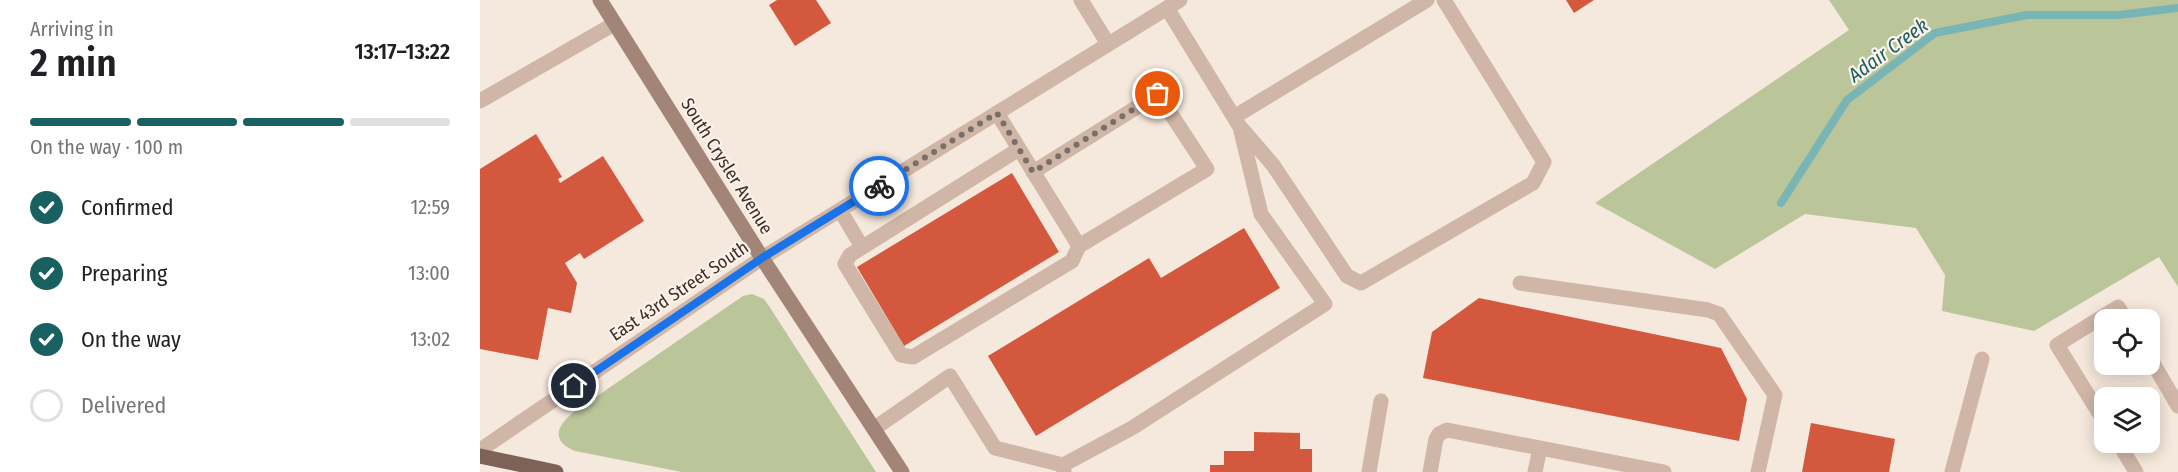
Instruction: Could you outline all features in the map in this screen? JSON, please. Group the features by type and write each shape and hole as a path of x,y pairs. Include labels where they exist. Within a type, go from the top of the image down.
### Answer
{"main road":[{"name":"South Crysler Avenue","path":"600,0 762,258 902,472"},
{"path":"480,456 556,472"}],"street":[{"path":"1081,0 1108,44"},
{"path":"1237,122 1427,0"},
{"path":"1173,4 1237,122 1273,165 1347,276 1361,283 1533,183 1544,162 1444,0"},
{"name":"East 43rd Street South","path":"480,450 762,258 1173,4"},
{"path":"480,101 614,24"},
{"path":"1019,149 850,255 845,264 901,355 914,357 1072,261 1079,246 1207,169 1158,94 1033,172"},
{"path":"997,113 1079,246"},
{"path":"875,428 950,376 995,448 1064,469 1325,304 1262,214 1237,122"},
{"path":"840,210 862,247"},
{"path":"1520,283 1708,310 1719,314 1775,395 1758,472"},
{"path":"2094,322 2057,345 2094,405"},
{"path":"1952,472 1982,359"},
{"path":"2160,375 2178,406"},
{"path":"1369,472 1381,401"},
{"path":"1430,472 1436,438 1447,430 1664,472"},
{"path":"1535,472 1540,448"},
{"path":"2125,453 2136,472"}],"green space":[{"path":"1829,0 2178,0 2178,287 2159,257 2034,331 1942,311 1945,275 1916,228 1805,214 1715,269 1595,203 1849,30"},
{"path":"752,294 764,299 769,306 876,472 682,472 575,451 562,443 559,438 560,427 574,412 743,296"}],"building":[{"path":"777,0 816,0 831,23 795,46 769,5"},
{"path":"1566,0 1594,0 1574,13"},
{"path":"536,134 562,177 558,179 560,183 603,156 644,221 584,259 580,253 565,263 577,283 571,313 548,308 538,360 480,349 480,169"},
{"path":"1012,173 1059,252 904,346 857,267"},
{"path":"1244,228 1280,288 1036,436 988,356 1149,258 1161,278"},
{"path":"1479,298 1721,348 1747,399 1739,441 1423,378 1432,332"},
{"path":"1811,423 1895,439 1889,472 1802,472"},
{"path":"1254,432 1300,433 1300,449 1312,449 1312,472 1210,472 1210,465 1224,465 1224,451 1254,451"}],"waterway":[{"name":"Adair Creek","path":"1781,203 1847,100 1935,33 2027,15 2119,15 2178,8"}],"way so far":[{"path":"879,186 997,113 1033,172 1158,94"}],"route":[{"path":"574,386 762,258 879,186"}]}
